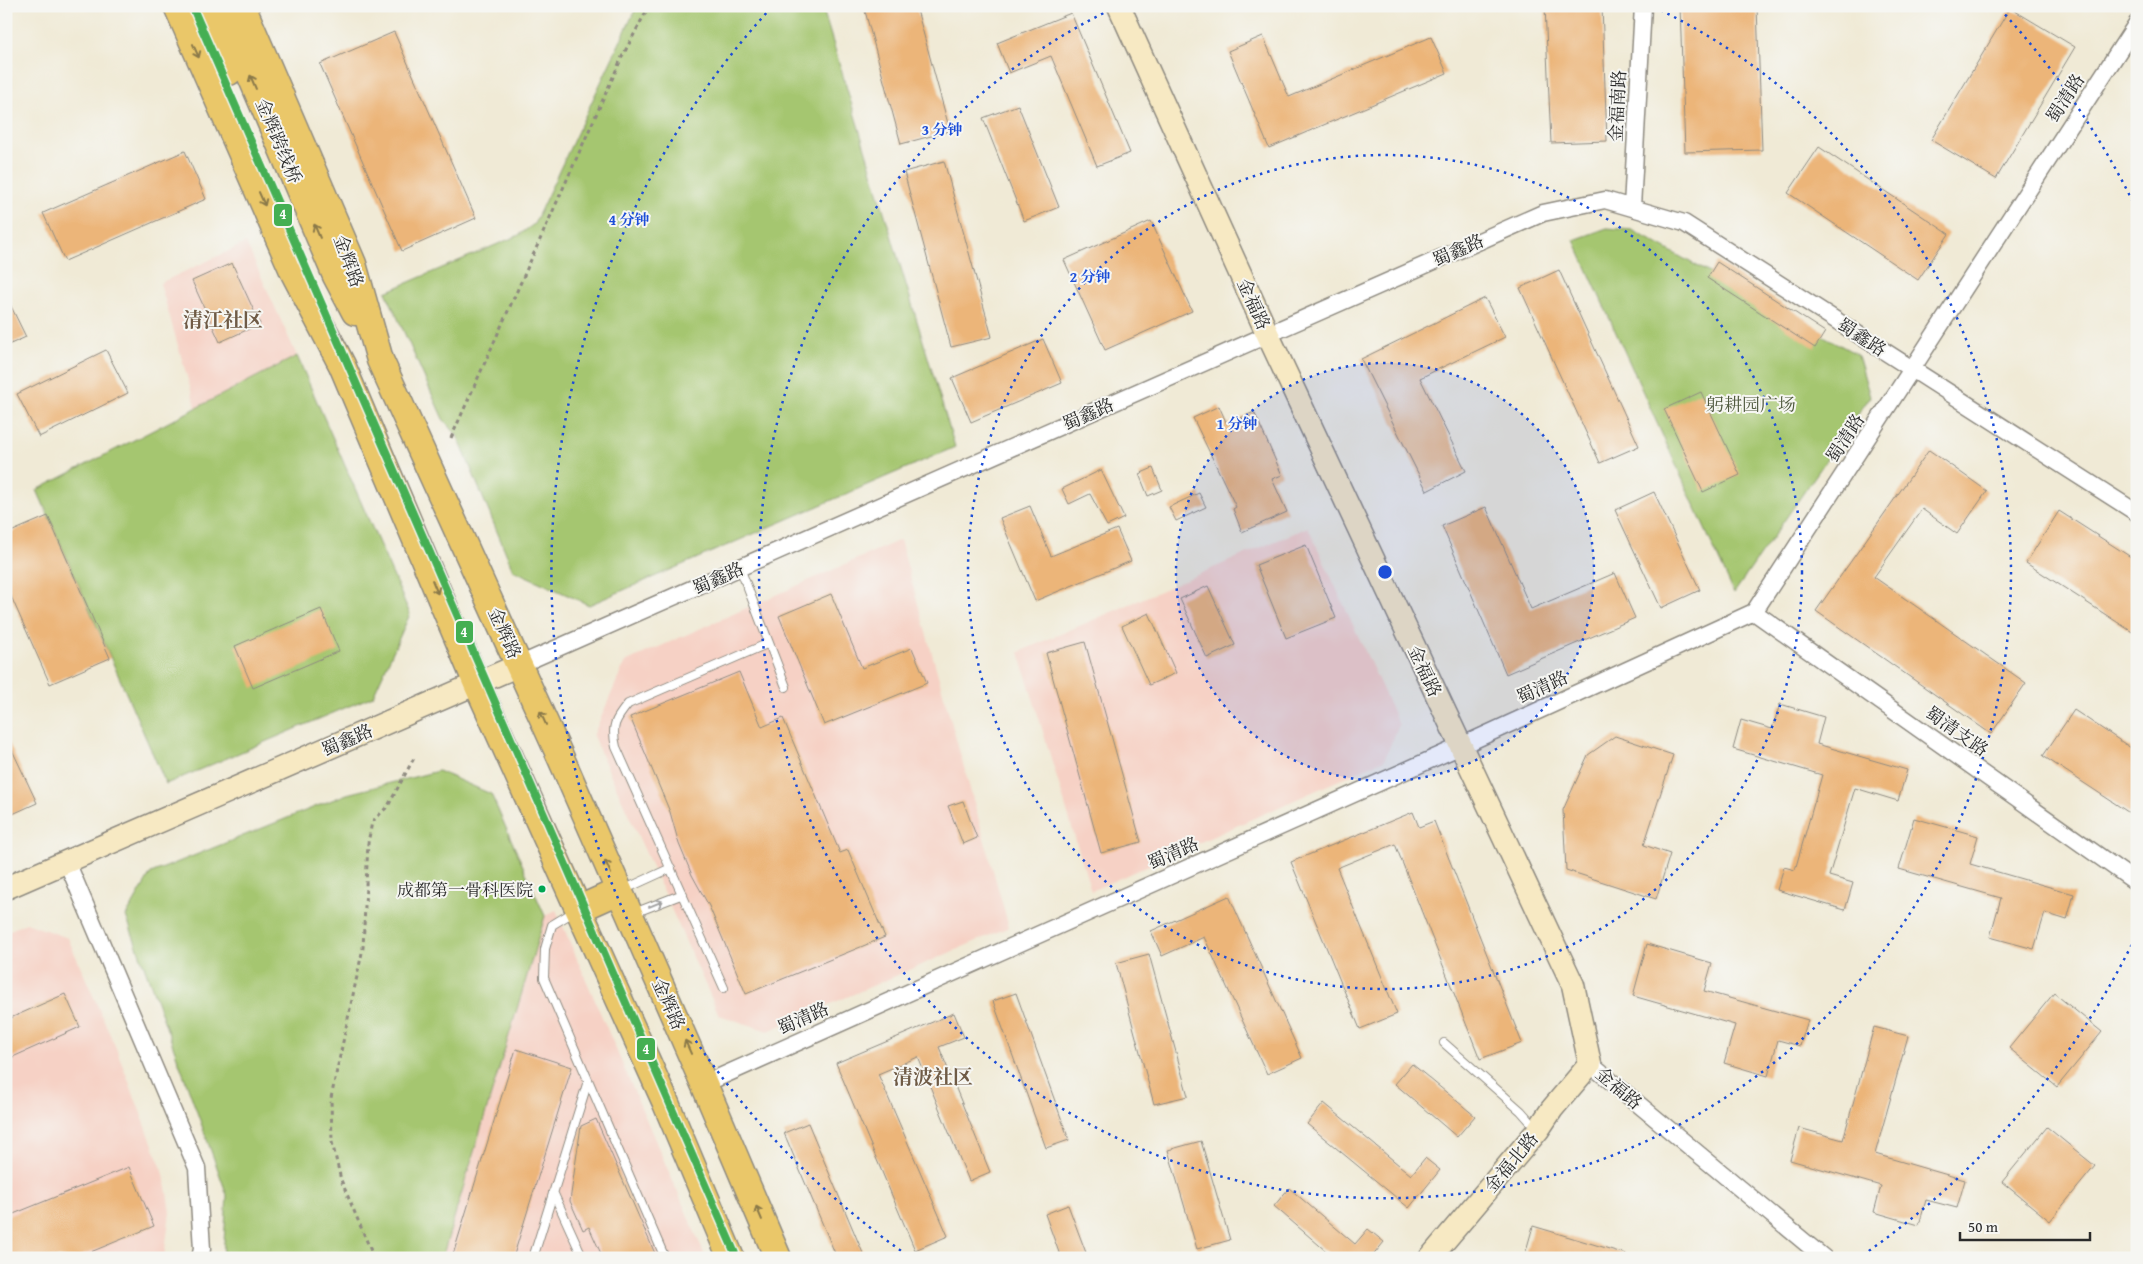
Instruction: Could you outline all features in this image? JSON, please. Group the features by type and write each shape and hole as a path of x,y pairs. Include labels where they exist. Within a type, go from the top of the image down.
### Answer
{"main road":[{"path":"177,6 294,273 342,365 477,684 665,1101 731,1258"},
{"name":"金辉跨线桥","path":"200,6 325,271"},
{"name":"金辉跨线桥","path":"221,6 325,271"},
{"name":"金辉路","path":"242,6 353,264 380,360 630,915 778,1258"},
{"path":"325,271 342,365"},
{"path":"325,271 380,360"},
{"path":"578,909 619,891"}],"street":[{"name":"金福路","path":"1120,6 1268,335 1573,985 1590,1064 1824,1258"},
{"name":"金福南路","path":"1632,207 1643,6"},
{"name":"蜀清路","path":"704,1084 1461,746 1754,612 2137,23"},
{"name":"蜀鑫路","path":"6,888 477,684 1543,213 1605,200 1684,222 2137,513"},
{"name":"蜀清支路","path":"1754,612 2137,883"},
{"path":"66,862 197,1168 202,1249 200,1258"},
{"name":"金福北路","path":"1430,1258 1538,1130 1552,1109 1590,1064"}],"lane":[{"path":"740,568 786,687"},
{"path":"724,988 616,747 613,732 616,722 628,704 769,642"},
{"path":"619,891 671,868"},
{"path":"630,915 683,894"},
{"path":"578,909 552,925 546,949 544,978 665,1258"},
{"path":"1444,1043 1521,1111 1538,1130"},
{"path":"533,1258 588,1081"},
{"path":"553,1192 583,1258"}],"path":[{"path":"451,438 622,57 649,6"},
{"path":"374,1258 341,1180 332,1142 331,1098 363,948 368,843 372,822 388,806 414,758"}],"shaded area":[{"path":"246,243 297,356 196,408 160,283"},
{"path":"1308,527 1399,725 1384,760 1091,891 1019,652"},
{"path":"900,540 1009,927 768,1031 719,1015 593,736 625,662"},
{"path":"556,910 706,1258 442,1258 545,916"},
{"path":"26,923 68,938 116,1048 164,1174 170,1212 164,1258 6,1258 6,932"}],"green space":[{"path":"637,6 822,6 955,447 589,605 513,570 457,435 443,419 386,292 519,235 534,224"},
{"name":"躬耕园广场","path":"1607,228 1632,230 1858,355 1870,397 1734,593 1574,240"},
{"path":"297,356 410,614 373,696 166,784 37,490"},
{"path":"438,771 491,794 545,916 442,1258 223,1258 227,1195 126,916 151,873 347,794"}],"building":[{"path":"881,6 916,6 950,131 901,144 865,11"},
{"path":"1545,6 1602,6 1607,141 1551,143"},
{"path":"1680,6 1757,6 1762,150 1685,152"},
{"path":"2010,8 2075,47 1996,179 1931,140"},
{"path":"1071,13 1130,153 1097,166 1051,56 1009,73 997,43"},
{"path":"394,32 476,218 402,251 320,64"},
{"path":"1263,36 1289,97 1431,37 1447,73 1269,148 1228,51"},
{"path":"1018,105 1059,207 1024,221 983,118"},
{"path":"1819,147 1949,234 1918,280 1788,193"},
{"path":"185,151 206,199 65,261 43,213"},
{"path":"944,161 992,337 951,347 904,172"},
{"path":"1151,221 1192,311 1105,350 1064,260"},
{"path":"1717,262 1825,332 1815,348 1707,278"},
{"path":"232,263 260,324 220,342 192,281"},
{"path":"1559,270 1639,446 1600,463 1520,288"},
{"path":"6,296 26,337 6,346"},
{"path":"1485,298 1505,337 1420,378 1466,471 1427,491 1361,359"},
{"path":"1043,339 1062,383 971,422 952,378"},
{"path":"106,350 128,393 39,437 17,394"},
{"path":"1701,392 1740,475 1703,492 1664,409"},
{"path":"1219,406 1227,424 1254,412 1282,475 1272,479 1287,512 1242,532 1233,509 1236,507 1193,418"},
{"path":"1929,450 1987,491 1957,534 1922,509 1874,577 2026,683 1991,734 1816,611"},
{"path":"1153,468 1162,490 1148,496 1139,474"},
{"path":"1101,470 1124,518 1107,526 1090,494 1069,504 1062,489"},
{"path":"1654,492 1700,590 1661,608 1615,510"},
{"path":"1199,493 1206,507 1176,521 1169,507"},
{"path":"1030,506 1051,556 1117,529 1131,561 1035,601 1000,518"},
{"path":"1486,507 1531,609 1615,573 1635,618 1506,674 1442,526"},
{"path":"2059,511 2137,561 2137,635 2026,563"},
{"path":"48,516 110,658 50,684 6,585 6,534"},
{"path":"1306,545 1336,618 1286,638 1256,565"},
{"path":"1208,586 1235,645 1207,658 1180,599"},
{"path":"831,594 862,668 912,648 927,683 824,725 779,616"},
{"path":"321,609 339,651 253,688 235,646"},
{"path":"1149,613 1176,673 1149,685 1122,626"},
{"path":"1085,642 1141,842 1101,853 1046,653"},
{"path":"739,672 762,727 783,718 840,853 848,850 885,937 746,994 709,906 692,875 679,844 670,812 630,717"},
{"path":"1780,704 1824,717 1817,744 1907,770 1898,801 1855,788 1829,876 1853,883 1845,910 1777,890 1784,867 1795,870 1822,775 1733,749 1741,720 1772,729"},
{"path":"2074,710 2137,752 2137,818 2043,756"},
{"path":"1615,736 1673,755 1644,845 1670,854 1656,899 1566,870 1563,810 1588,755"},
{"path":"6,737 37,803 6,817"},
{"path":"963,801 977,838 963,844 948,806"},
{"path":"1413,812 1419,827 1434,821 1522,1043 1480,1059 1395,844 1337,868 1397,1014 1360,1029 1291,862"},
{"path":"1914,818 1978,836 1970,864 2074,894 2067,920 2045,913 2034,949 1990,937 2001,898 1899,869"},
{"path":"1229,896 1302,1058 1267,1074 1204,937 1162,956 1151,931"},
{"path":"1647,944 1712,963 1704,991 1808,1020 1800,1046 1778,1040 1768,1076 1724,1063 1735,1025 1633,996"},
{"path":"1149,954 1188,1096 1154,1104 1116,963"},
{"path":"1016,993 1069,1140 1046,1148 993,1001"},
{"path":"2054,993 2102,1032 2057,1087 2009,1048"},
{"path":"65,994 80,1027 6,1060 6,1020"},
{"path":"954,1013 964,1037 939,1047 990,1172 969,1181 918,1057 878,1074 948,1236 915,1250 836,1063"},
{"path":"1874,1027 1908,1036 1875,1154 1965,1180 1957,1208 1926,1200 1919,1225 1874,1212 1881,1186 1790,1160 1799,1128 1843,1140"},
{"path":"516,1049 572,1067 513,1258 452,1258"},
{"path":"1412,1064 1475,1116 1457,1137 1395,1084"},
{"path":"1324,1103 1411,1175 1425,1158 1440,1170 1409,1208 1307,1124"},
{"path":"596,1119 657,1258 603,1258 589,1227 583,1230 570,1201 581,1126"},
{"path":"808,1123 865,1258 837,1258 784,1133"},
{"path":"2047,1127 2095,1166 2050,1221 2002,1182"},
{"path":"1201,1141 1230,1240 1197,1249 1168,1150"},
{"path":"129,1167 154,1226 76,1258 6,1258 6,1217"},
{"path":"1289,1188 1355,1244 1368,1229 1384,1242 1371,1258 1334,1258 1274,1206"},
{"path":"1068,1205 1088,1258 1061,1258 1045,1214"},
{"path":"1533,1226 1626,1254 1625,1258 1524,1258"}],"metro line":[{"name":"4","path":"192,6 737,1258"}],"place":[{"name":"成都第一骨科医院","path":"542,889"}],"district":[{"name":"清江社区","path":"223,319"},
{"name":"清波社区","path":"933,1076"}]}
